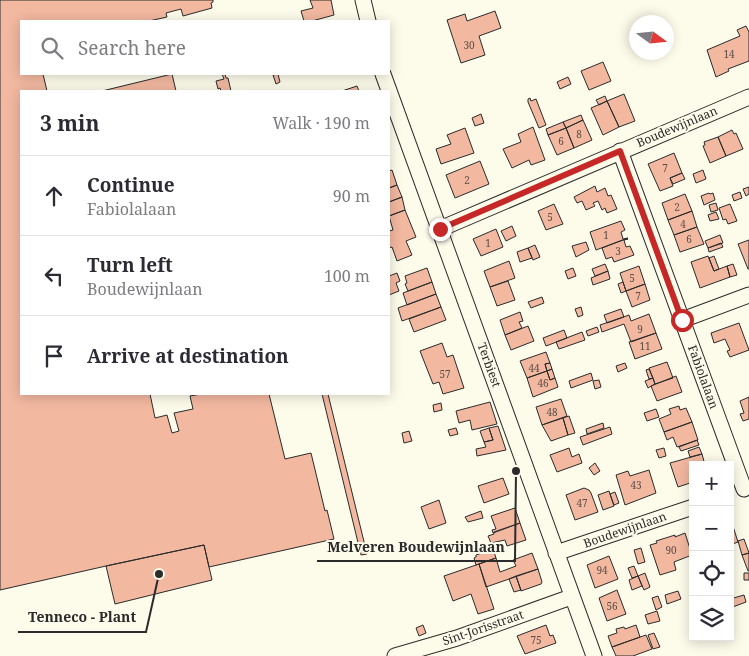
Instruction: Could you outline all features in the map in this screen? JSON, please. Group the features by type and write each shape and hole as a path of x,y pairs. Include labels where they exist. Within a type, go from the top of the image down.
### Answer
{"street":[{"path":"363,0 368,20"},
{"name":"Terbiest","path":"383,75 389,90"},
{"name":"Terbiest","path":"390,93 571,597 594,656"},
{"name":"Boudewijnlaan","path":"440,229 749,97"},
{"name":"Fabiolalaan","path":"620,151 682,320 741,490"},
{"path":"682,320 749,295"},
{"name":"Boudewijnlaan","path":"556,553 689,508"},
{"name":"Sint-Jorisstraat","path":"395,656 457,638 571,597"}],"building":[{"path":"0,0 213,0 211,3 212,8 183,16 181,9 166,13 167,17 154,20 20,20 20,75 43,75 47,90 20,90 20,395 150,395 155,418 167,415 172,433 179,431 174,413 193,409 190,396 269,395 285,459 311,453 334,539 209,567 204,545 0,590"},
{"path":"310,0 331,0 334,15 316,20 304,20 301,11 313,8"},
{"path":"495,11 501,28 479,36 485,55 461,63 447,20 465,14 467,21"},
{"path":"746,26 749,32 749,61 728,69 729,71 716,77 707,50 740,36 737,30"},
{"path":"603,62 611,81 589,90 581,71"},
{"path":"172,75 176,90 106,90"},
{"path":"222,75 228,78 231,90 218,89 216,81 224,79"},
{"path":"273,75 278,75 280,82 276,84"},
{"path":"568,77 571,84 560,89 557,82"},
{"path":"357,86 359,90 345,90"},
{"path":"624,94 635,121 619,127 607,101"},
{"path":"605,96 607,101 599,105 596,100"},
{"path":"530,98 531,101 536,99 546,125 539,128 528,102"},
{"path":"607,101 619,127 603,135 591,108"},
{"path":"481,114 484,123 475,126 472,118"},
{"path":"581,115 583,120 566,128 563,122"},
{"path":"583,120 592,140 574,148 566,128"},
{"path":"563,122 566,128 548,135 546,129"},
{"path":"533,127 545,160 531,165 529,160 512,168 503,149 521,142 518,134"},
{"path":"465,128 474,153 441,164 436,149 451,144 447,135"},
{"path":"566,128 574,148 557,155 548,135"},
{"path":"732,130 734,134 736,133 743,149 726,156 718,137"},
{"path":"718,137 726,156 710,163 703,146 705,145 704,142"},
{"path":"674,153 682,173 670,178 673,186 660,191 648,164"},
{"path":"480,161 489,184 455,198 446,175"},
{"path":"392,170 397,185 390,188 390,171"},
{"path":"703,170 706,179 696,183 693,174"},
{"path":"682,173 685,179 673,184 670,178"},
{"path":"397,185 402,197 390,202 390,188"},
{"path":"595,186 597,192 605,188 608,196 611,195 617,209 607,213 605,208 602,210 598,201 593,203 595,206 586,210 582,201 577,203 574,197"},
{"path":"749,187 749,194 746,196 743,189"},
{"path":"740,192 742,198 734,201 732,195"},
{"path":"713,193 715,200 704,205 701,196"},
{"path":"685,194 692,211 668,220 662,203"},
{"path":"402,197 405,210 390,216 390,202"},
{"path":"716,203 718,210 711,212 709,205"},
{"path":"554,204 563,224 546,230 538,211"},
{"path":"730,204 737,221 728,224 726,219 723,220 719,208"},
{"path":"405,210 416,237 406,241 412,255 397,261 392,247 390,248 390,231 393,230 390,216"},
{"path":"692,211 697,227 674,235 668,220"},
{"path":"716,212 719,219 710,221 708,215"},
{"path":"621,221 625,230 621,232 623,239 628,238 596,250 590,232"},
{"path":"512,226 516,236 506,241 501,231"},
{"path":"697,227 704,244 680,252 674,235"},
{"path":"496,229 503,247 481,256 473,239"},
{"path":"720,235 723,243 708,248 705,241"},
{"path":"628,239 624,240 626,247 630,246 634,255 614,262 612,257 606,259 602,248 623,240"},
{"path":"749,240 749,269 748,269 738,244"},
{"path":"586,242 589,250 576,257 572,246"},
{"path":"721,243 723,247 709,252 708,248"},
{"path":"535,245 540,257 533,260 528,248"},
{"path":"528,248 532,258 520,262 517,252"},
{"path":"708,256 714,271 727,266 730,277 700,288 691,262"},
{"path":"714,256 719,269 714,271 709,258"},
{"path":"509,261 515,278 490,287 484,271"},
{"path":"605,264 608,271 595,276 592,269"},
{"path":"733,264 737,275 730,277 727,266"},
{"path":"639,266 645,284 626,291 620,273"},
{"path":"427,268 432,282 408,291 405,284 407,283 405,276"},
{"path":"573,268 576,276 568,279 565,271"},
{"path":"608,271 610,279 593,285 591,278"},
{"path":"397,273 400,281 396,283 399,291 390,295 390,276"},
{"path":"508,281 515,300 497,306 490,287"},
{"path":"432,282 436,294 407,305 403,293"},
{"path":"623,282 626,291 621,293 618,284"},
{"path":"645,284 650,300 632,307 626,291"},
{"path":"436,294 441,307 402,321 398,308"},
{"path":"542,297 544,303 531,308 528,302"},
{"path":"441,307 446,320 414,332 409,319"},
{"path":"581,307 583,315 578,317 575,309"},
{"path":"621,309 624,317 607,323 604,315"},
{"path":"520,312 523,321 519,322 522,328 505,335 500,320"},
{"path":"649,314 656,333 631,342 624,324 602,332 600,325 629,315 631,321"},
{"path":"739,323 749,350 730,357 727,351 730,350 725,339 714,343 711,333"},
{"path":"528,326 534,341 511,350 505,335"},
{"path":"597,327 599,332 588,336 586,331"},
{"path":"564,330 567,338 546,346 543,338"},
{"path":"582,332 585,340 559,349 556,342"},
{"path":"656,333 662,349 635,359 629,342"},
{"path":"442,343 447,357 453,355 464,388 443,394 439,382 433,384 420,351"},
{"path":"546,352 550,363 545,364 547,371 527,378 520,361"},
{"path":"667,362 673,378 655,384 649,368"},
{"path":"550,363 552,369 547,371 545,364"},
{"path":"625,363 627,368 618,372 616,366"},
{"path":"552,369 555,378 550,380 547,371"},
{"path":"649,369 653,378 649,379 646,370"},
{"path":"547,371 550,380 555,378 558,387 533,397 527,378"},
{"path":"591,373 593,380 571,388 569,381"},
{"path":"676,376 682,392 657,401 651,386"},
{"path":"653,378 655,384 648,388 645,381"},
{"path":"599,380 601,387 595,389 593,381"},
{"path":"322,395 328,395 367,554 361,555"},
{"path":"749,397 749,419 743,421 740,414 744,413 740,401"},
{"path":"561,399 567,416 542,425 536,407"},
{"path":"490,402 497,424 472,430 470,420 459,423 456,411"},
{"path":"441,403 442,410 434,412 433,405"},
{"path":"679,406 680,410 686,408 692,422 664,432 659,419 671,414 669,409"},
{"path":"656,409 659,417 647,421 644,413"},
{"path":"569,416 575,433 568,435 563,418"},
{"path":"563,418 568,435 551,441 542,425"},
{"path":"692,422 698,440 677,447 673,437 667,440 664,432"},
{"path":"603,423 604,428 587,434 586,429"},
{"path":"498,426 506,450 477,456 476,449 486,447 484,442 493,440 489,428"},
{"path":"610,427 612,434 583,445 580,437"},
{"path":"456,428 458,434 450,436 448,430"},
{"path":"489,428 493,440 484,442 480,431"},
{"path":"409,431 412,441 404,443 402,433"},
{"path":"697,440 699,445 681,451 679,447"},
{"path":"699,447 702,454 690,457 688,451"},
{"path":"569,448 572,457 579,454 582,463 557,472 550,455"},
{"path":"664,448 666,456 659,458 656,450"},
{"path":"702,454 704,461 689,461 689,483 678,487 670,463"},
{"path":"595,463 600,471 594,475 589,468"},
{"path":"649,470 656,493 625,505 616,475 628,471 630,476"},
{"path":"503,478 509,494 484,503 478,486"},
{"path":"584,488 591,493 598,512 575,520 566,495"},
{"path":"609,491 614,506 603,510 598,495"},
{"path":"615,492 619,503 614,505 610,494"},
{"path":"439,500 446,523 429,529 421,507"},
{"path":"515,508 520,523 493,533 492,530 496,529 491,516"},
{"path":"481,511 483,518 468,522 465,517"},
{"path":"520,523 526,540 507,546 505,540 491,543 488,536"},
{"path":"734,530 738,542 734,544"},
{"path":"685,533 689,546 689,556 674,562 676,570 660,575 650,545 675,535 675,537"},
{"path":"744,539 749,553 742,555 738,541"},
{"path":"204,545 212,580 115,604 106,566"},
{"path":"641,548 645,562 638,564 634,550"},
{"path":"493,549 496,558 476,565 474,558 476,555"},
{"path":"532,553 538,569 486,587 479,564 496,558 500,572 516,566 513,560"},
{"path":"749,553 749,571 748,571 742,555"},
{"path":"609,556 618,579 595,588 587,565"},
{"path":"479,564 494,609 478,614 471,594 453,601 444,576"},
{"path":"634,566 638,576 632,578 628,568"},
{"path":"538,569 541,584 521,591 516,576"},
{"path":"645,573 650,587 644,590 638,576"},
{"path":"744,573 749,573 749,580 744,580"},
{"path":"516,576 521,590 514,592 509,579"},
{"path":"638,576 642,586 632,590 629,580"},
{"path":"617,590 626,614 607,621 599,598"},
{"path":"678,591 681,599 667,604 665,595"},
{"path":"744,595 746,602 734,606 734,598"},
{"path":"658,596 662,607 656,610 652,598"},
{"path":"657,611 660,621 648,624 645,615"},
{"path":"423,625 426,633 419,636 416,628"},
{"path":"546,625 550,636 553,635 556,643 525,654 517,636"},
{"path":"636,625 640,637 612,647 608,636 617,633 616,629 624,627 625,629"},
{"path":"654,633 660,647 653,649 648,635"},
{"path":"646,635 652,649 633,656 616,656 612,647"}],"place":[{"name":"Melveren Boudewijnlaan","path":"516,471"},
{"name":"Tenneco - Plant","path":"159,574"}],"route":[{"path":"440,229 620,151 682,320"}]}
